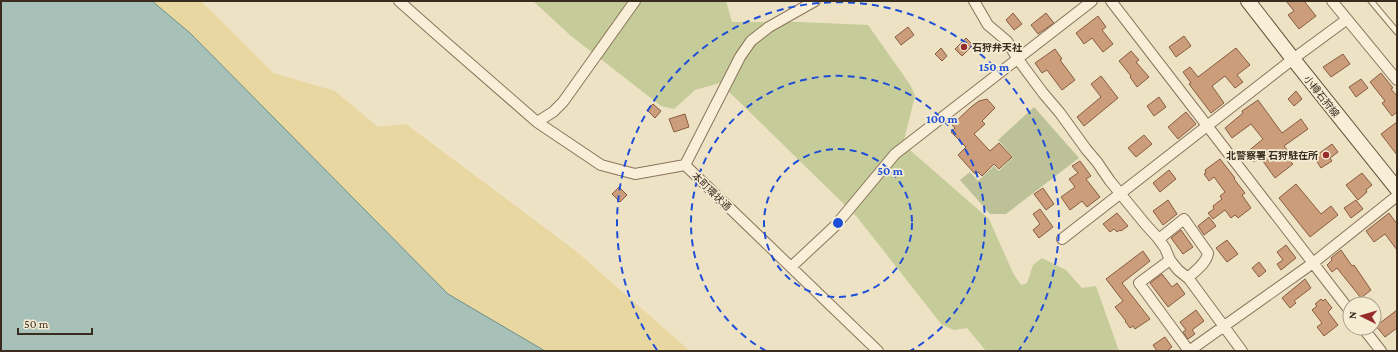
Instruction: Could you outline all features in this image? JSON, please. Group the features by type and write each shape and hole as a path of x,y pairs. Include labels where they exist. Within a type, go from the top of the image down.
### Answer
{"main road":[{"name":"小樽石狩線","path":"1248,1 1292,59 1397,189"}],"street":[{"path":"399,1 537,122 602,165 635,174 685,165"},
{"path":"537,122 553,112 563,102 635,1"},
{"name":"本町環状通","path":"815,1 769,27 751,41 740,58 685,165 878,351"},
{"path":"974,1 988,26 1008,41 1017,58 1043,93 1060,113 1120,195 1165,248 1170,260 1178,270 1188,278 1242,351"},
{"path":"791,267 835,226 895,154 1092,1"},
{"path":"1110,1 1342,301"},
{"path":"1332,1 1346,20 1397,80"},
{"path":"1062,240 1292,59 1346,20"},
{"path":"1170,260 1139,283 1189,351 1313,263 1397,196"},
{"path":"1158,239 1184,219 1208,253 1208,257 1204,263 1188,278"},
{"path":"1369,336 1381,351"}],"lane":[{"path":"1371,1 1397,32"}],"green space":[{"path":"533,1 726,1 732,22 800,22 868,25 911,86 915,96 903,144 989,219 1013,273 1021,285 1027,283 1033,265 1042,258 1066,270 1082,288 1096,286 1119,351 986,351 967,328 954,330 942,325 857,217 720,83 695,90 674,109 661,106 571,36"},
{"path":"1034,107 1079,158 1006,214 990,214 960,180 970,172 978,181 994,166 999,171 1013,157 998,140"}],"sand":[{"path":"152,1 201,1 273,73 335,91 378,127 406,124 577,252 690,351 545,351 448,294 190,33"}],"water":[{"path":"1,1 152,1 190,33 448,294 545,351 1,351"}],"building":[{"path":"1286,1 1304,1 1316,16 1299,29 1288,15 1294,11"},
{"path":"1013,13 1022,24 1014,30 1006,20"},
{"path":"1046,13 1054,23 1038,34 1031,25"},
{"path":"1098,16 1106,27 1102,30 1113,44 1103,52 1092,38 1084,44 1076,33"},
{"path":"908,27 914,35 901,45 895,37"},
{"path":"1184,36 1191,46 1176,57 1169,47"},
{"name":"石狩弁天社","path":"966,38 973,45 962,56 955,49"},
{"path":"941,48 947,56 942,61 935,54"},
{"path":"1236,48 1250,65 1237,75 1243,82 1235,88 1225,76 1212,86 1224,103 1211,113 1189,84 1191,83 1183,72 1190,67 1198,77"},
{"path":"1055,49 1062,59 1060,60 1075,80 1062,90 1047,70 1042,73 1035,63"},
{"path":"1131,51 1139,60 1136,62 1149,77 1137,87 1130,77 1131,76 1119,61"},
{"path":"1343,54 1350,64 1331,77 1323,67"},
{"path":"1381,73 1393,88 1391,89 1397,96 1397,112 1392,116 1382,103 1385,101 1370,82"},
{"path":"1101,76 1118,98 1084,126 1077,117 1101,97 1091,84"},
{"path":"1361,79 1368,88 1356,97 1349,87"},
{"path":"1296,91 1302,99 1294,106 1288,99"},
{"path":"1159,97 1166,107 1154,116 1147,106"},
{"path":"987,99 995,108 982,121 985,124 974,134 990,151 999,143 1012,157 999,169 994,164 982,176 978,172 975,174 958,155 966,147 951,132 955,128 952,125 971,107 979,101"},
{"path":"1258,100 1282,133 1301,119 1308,129 1284,146 1293,157 1289,160 1293,164 1275,178 1260,157 1254,162 1246,153 1263,139 1251,124 1232,138 1225,128 1243,113 1242,111"},
{"path":"653,104 661,111 655,118 647,110"},
{"path":"1186,112 1196,124 1178,139 1168,127"},
{"path":"685,114 689,127 674,132 669,119"},
{"path":"1397,122 1397,155 1381,134"},
{"path":"1144,135 1152,144 1136,157 1128,148"},
{"name":"北警察署 石狩駐在所","path":"1332,144 1338,152 1330,158 1332,161 1321,168 1314,157"},
{"path":"1220,159 1245,193 1242,195 1251,208 1238,218 1235,215 1231,218 1225,210 1213,219 1208,213 1214,209 1213,206 1222,199 1220,196 1225,192 1214,177 1209,181 1204,174 1206,173 1205,170"},
{"path":"1080,161 1091,176 1086,179 1100,197 1087,207 1082,201 1070,210 1061,197 1075,187 1069,179 1078,173 1072,166"},
{"path":"1169,170 1176,179 1160,192 1153,183"},
{"path":"1362,173 1372,185 1358,200 1346,185"},
{"path":"1296,184 1321,214 1331,206 1338,215 1310,237 1279,198"},
{"path":"619,187 627,195 620,202 612,194"},
{"path":"1043,188 1054,204 1046,210 1034,194"},
{"path":"1168,200 1177,214 1163,225 1153,211"},
{"path":"1356,200 1363,209 1351,218 1344,208"},
{"path":"1040,209 1053,227 1039,238 1033,230 1040,224 1033,214"},
{"path":"1117,213 1128,226 1121,231 1120,230 1117,232 1114,229 1110,232 1103,224"},
{"path":"1389,213 1397,224 1397,250 1385,234 1374,242 1366,231"},
{"path":"1209,217 1216,226 1204,235 1198,226"},
{"path":"1181,230 1193,247 1183,254 1171,238"},
{"path":"1227,240 1238,254 1227,262 1216,248"},
{"path":"1286,245 1296,258 1281,270 1277,264 1283,260 1277,252"},
{"path":"1341,250 1352,266 1354,265 1371,290 1364,296 1359,296 1337,268 1332,272 1327,265 1332,260 1331,258"},
{"path":"1143,251 1150,261 1122,283 1150,319 1135,329 1133,326 1130,328 1115,307 1123,301 1106,279"},
{"path":"1259,262 1266,271 1259,277 1252,268"},
{"path":"1162,274 1172,287 1177,283 1185,294 1168,307 1150,283"},
{"path":"1305,279 1311,288 1294,301 1296,303 1290,308 1282,298"},
{"path":"1321,299 1323,301 1325,299 1332,308 1328,312 1338,325 1324,336 1317,327 1322,323 1312,310 1317,306 1315,304"},
{"path":"1196,310 1204,321 1192,330 1195,334 1188,339 1183,332 1186,330 1180,322"},
{"path":"1397,310 1397,328 1385,337 1382,333 1382,321"},
{"path":"1165,337 1172,347 1167,351 1157,351 1153,345"}],"place":[{"name":"石狩弁天社","path":"964,47"},
{"name":"北警察署 石狩駐在所","path":"1326,155"}]}
